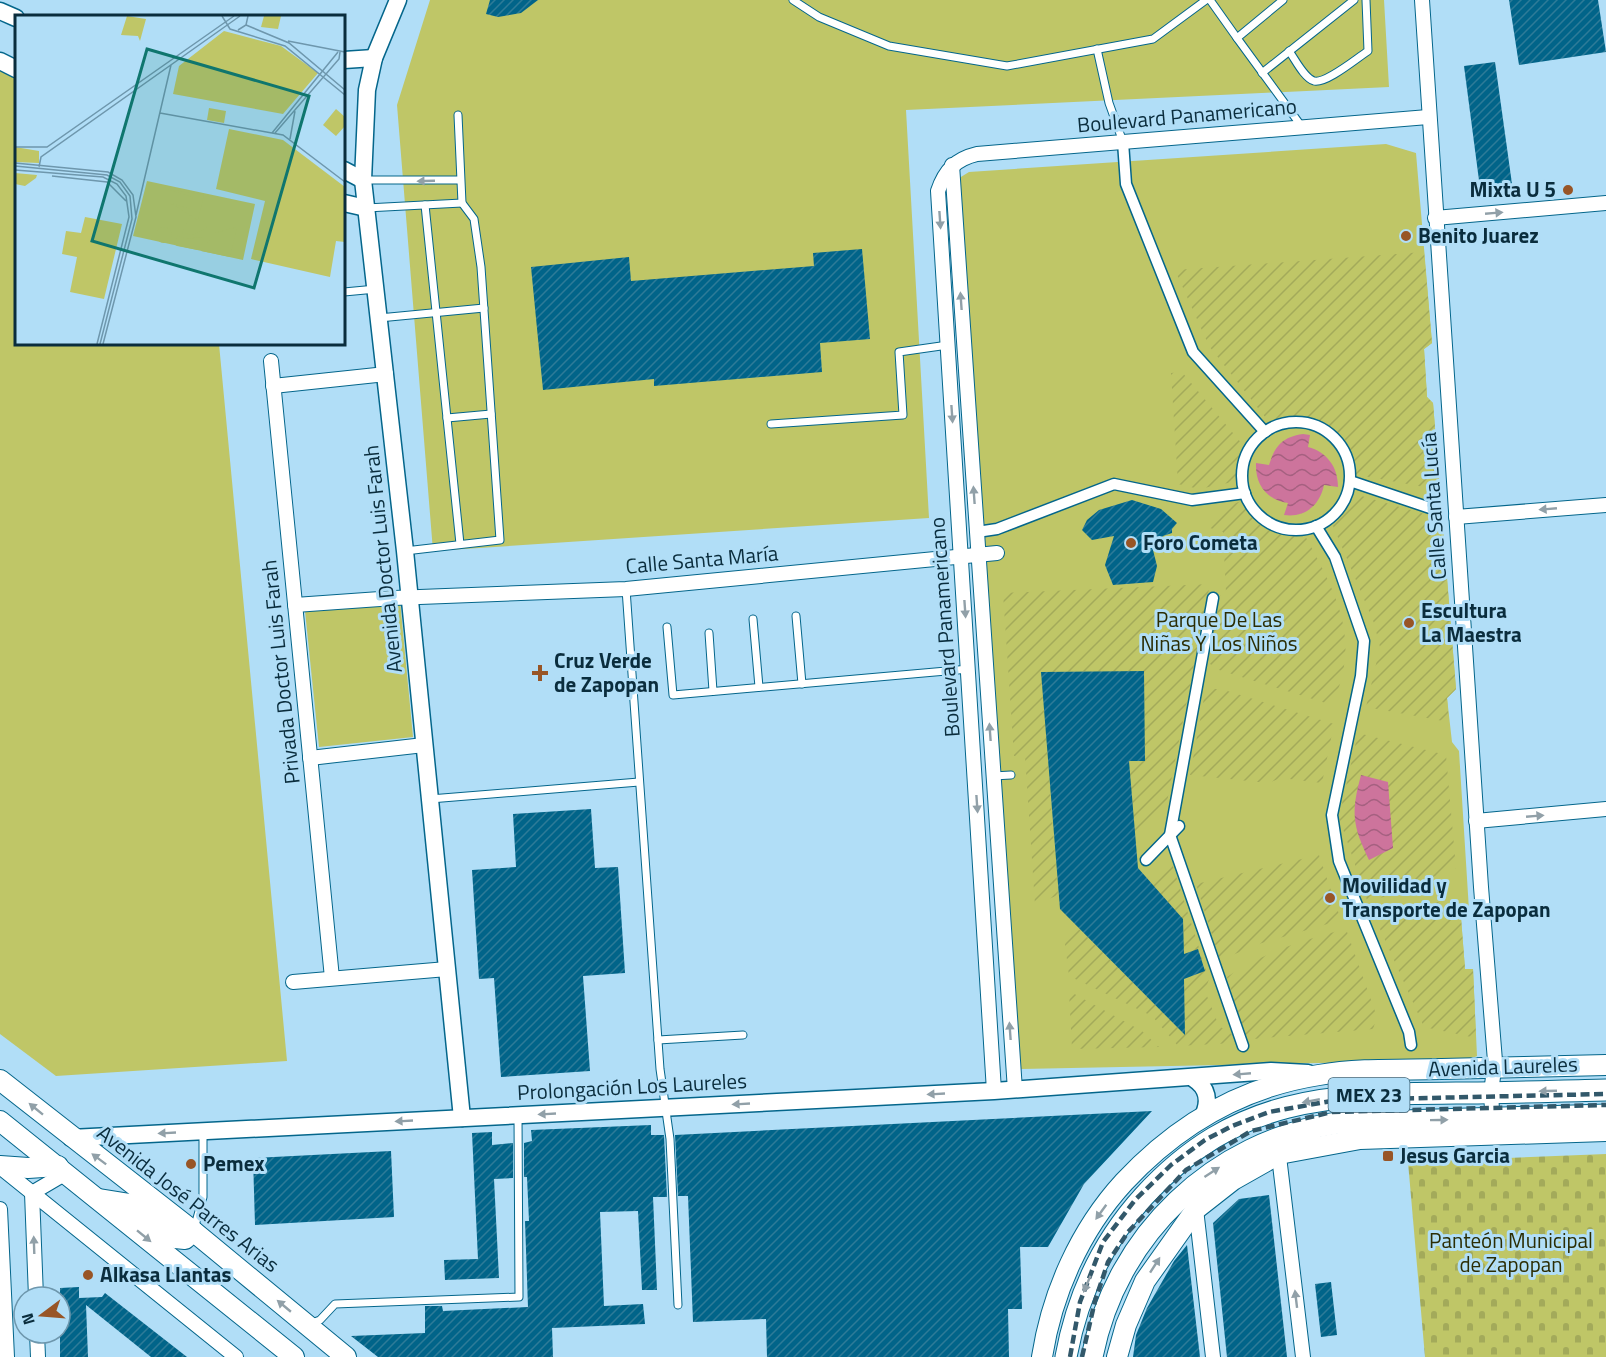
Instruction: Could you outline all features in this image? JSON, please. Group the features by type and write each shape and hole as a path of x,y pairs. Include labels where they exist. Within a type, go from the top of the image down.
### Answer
{"main road":[{"name":"Avenida Laureles","path":"1066,1357 1080,1302 1113,1235 1131,1210 1174,1165 1213,1137 1277,1109 1325,1098 1494,1084 1606,1065"},
{"name":"Avenida Laureles","path":"1042,1357 1048,1324 1058,1294 1093,1222 1113,1194 1159,1147 1203,1116 1270,1086 1321,1074 1606,1089"},
{"name":"Avenida José Parres Arias","path":"0,1080 71,1138 193,1231 346,1357"},
{"name":"MEX 23","path":"1092,1357 1112,1292 1123,1269 1149,1231 1184,1193 1204,1177 1246,1151 1278,1146 1337,1123 1495,1124 1573,1116 1602,1126"},
{"path":"0,1121 294,1357"},
{"path":"1495,1124 1602,1126"},
{"path":"1118,1357 1126,1325 1145,1281 1196,1209 1278,1146"},
{"path":"0,1167 62,1169"},
{"path":"99,1199 130,1204 175,1238 185,1239 193,1231"}],"street":[{"name":"Avenida Doctor Luis Farah","path":"398,0 375,58 364,116 363,180 410,598 462,1118"},
{"name":"Calle Santa Lucía","path":"1422,0 1455,517 1495,1061 1495,1124"},
{"path":"0,11 15,18"},
{"path":"345,60 375,58"},
{"path":"0,61 15,68"},
{"name":"Boulevard Panamericano","path":"994,1091 938,191 942,180 952,165 977,154 1428,117"},
{"path":"1123,142 1126,184 1193,352 1265,432"},
{"name":"Boulevard Panamericano","path":"952,165 1015,1090"},
{"path":"345,171 363,180"},
{"path":"1435,218 1606,202"},
{"path":"345,203 366,208"},
{"name":"Privada Doctor Luis Farah","path":"271,361 332,978"},
{"path":"273,386 386,374"},
{"path":"1293,422 1319,428 1331,435 1341,446 1348,460 1350,481 1341,506 1330,518 1316,526 1294,530 1271,524 1258,514 1245,493 1242,480 1245,459 1256,441 1265,432 1293,422"},
{"path":"1350,481 1436,510"},
{"path":"977,532 997,529 1114,484 1192,500 1245,493"},
{"path":"1455,517 1606,505"},
{"path":"1316,526 1335,557 1364,641 1355,705 1343,750 1332,815 1339,861 1409,1032 1411,1044"},
{"name":"Calle Santa María","path":"295,605 626,589 997,553"},
{"path":"1213,598 1170,835 1243,1046"},
{"path":"310,758 424,746"},
{"path":"1476,821 1606,809"},
{"path":"1146,860 1179,826"},
{"path":"293,982 447,969"},
{"name":"Prolongación Los Laureles","path":"71,1138 1015,1090 1271,1071 1321,1074"},
{"path":"1194,1078 1203,1086 1208,1098 1203,1116"},
{"path":"1278,1146 1303,1357"},
{"path":"0,1167 236,1357"},
{"path":"32,1193 62,1169"},
{"path":"32,1193 36,1285"},
{"path":"0,1209 7,1357"},
{"path":"1196,1209 1214,1357"}],"lane":[{"path":"793,0 819,17 889,46 1007,66 1153,39 1208,0 1302,127"},
{"path":"1237,38 1283,0"},
{"path":"1262,73 1354,0"},
{"path":"1289,51 1308,77 1314,81 1325,80 1368,51 1366,0"},
{"path":"1097,50 1109,103 1123,142"},
{"path":"405,551 500,540 484,308 474,219 462,203 458,115"},
{"path":"363,180 460,180"},
{"path":"366,208 462,203"},
{"path":"425,205 460,544"},
{"path":"345,292 376,289"},
{"path":"379,318 484,308"},
{"path":"771,424 903,415 899,352 948,345"},
{"path":"447,418 491,414"},
{"path":"626,589 658,1040 670,1139 678,1305"},
{"path":"796,616 801,684"},
{"path":"753,619 759,687"},
{"path":"667,627 673,695 969,669"},
{"path":"709,633 713,691"},
{"path":"993,776 1011,775"},
{"path":"430,799 639,782"},
{"path":"658,1040 743,1035"},
{"path":"306,1325 320,1320 335,1304 519,1298 518,1115"},
{"path":"193,1231 203,1197 203,1131"}],"green space":[{"path":"430,0 1384,0 1389,87 906,110 929,518 433,551 397,105"},
{"path":"0,69 15,76 15,345 219,345 287,1061 56,1076 0,1034"},
{"name":"Parque De Las Niñas Y Los Niños","path":"1386,144 1416,153 1432,343 1424,349 1427,397 1433,403 1456,689 1447,698 1452,742 1459,751 1469,910 1461,918 1465,969 1473,969 1477,1056 1468,1060 1021,1069 1017,1064 956,180 969,172"},
{"path":"1424,252 1432,343 1424,349 1427,397 1433,403 1440,490 1353,474 1333,439 1314,425 1302,422 1273,427 1209,346 1175,270"},
{"path":"1182,372 1248,451 1242,480 1199,489 1178,484 1171,373"},
{"path":"1351,493 1442,519 1456,689 1447,698 1449,722 1366,707 1380,647 1374,623 1331,521"},
{"path":"1246,499 1259,514 1270,522 1303,532 1334,595 1345,636 1345,658 1341,681 1332,705 1216,669 1209,663 1218,597 1226,593 1223,532 1210,528 1216,511"},
{"path":"1210,584 1167,802 1135,842 1129,761 1145,761 1144,671 1041,672 1058,895 1035,905 1025,756 1014,756 1003,593"},
{"path":"400,601 413,737 319,747 305,611"},
{"path":"1210,689 1221,689 1334,724 1322,783 1281,778 1268,783 1190,775 1204,698"},
{"path":"1358,733 1446,755 1456,868 1368,903 1339,817"},
{"path":"1319,855 1341,920 1262,943 1220,960 1196,884"},
{"path":"1171,860 1209,979 1205,991 1219,1026 1233,1035 1234,1043 1178,1046 1152,1016 1069,976 1065,944 1073,923 1185,1034 1183,919 1147,879"},
{"path":"1452,898 1469,910 1461,918 1465,969 1473,969 1476,1038 1424,1027 1376,920"},
{"path":"1346,929 1377,1017 1373,1029 1253,1039 1244,1035 1227,977 1255,960 1284,948"},
{"path":"1069,991 1142,1031 1159,1047 1072,1049"},
{"name":"Panteón Municipal de Zapopan","path":"1606,1154 1606,1357 1425,1357 1408,1162"}],"water":[{"path":"1310,435 1308,447 1321,453 1334,467 1338,487 1324,485 1319,499 1310,509 1299,514 1284,515 1288,503 1274,499 1260,485 1256,463 1269,465 1280,444 1290,437"},
{"path":"1361,775 1388,782 1393,848 1369,860 1359,837 1355,818"}],"building":[{"path":"490,0 538,0 521,13 498,17 486,14"},
{"path":"1509,0 1598,0 1606,52 1519,65"},
{"path":"1495,62 1512,184 1480,188 1464,66"},
{"path":"862,249 870,339 820,343 822,372 654,386 654,379 543,390 531,267 629,257 631,281 814,266 813,253"},
{"name":"Foro Cometa","path":"1132,500 1161,509 1177,523 1172,533 1163,536 1153,550 1157,566 1153,582 1113,585 1105,565 1114,536 1092,540 1082,530 1087,520 1099,510"},
{"path":"1144,671 1145,761 1129,761 1138,868 1183,919 1184,954 1198,949 1205,971 1184,979 1185,1035 1060,909 1041,672"},
{"path":"591,809 595,868 618,867 625,973 583,976 590,1071 501,1077 494,978 479,979 472,870 516,867 513,814"},
{"path":"1152,1111 1084,1184 1048,1247 1020,1247 1022,1309 1008,1309 1009,1357 767,1357 766,1319 693,1322 688,1196 678,1196 675,1135"},
{"path":"651,1125 651,1135 664,1135 667,1197 653,1197 657,1290 642,1290 638,1211 600,1212 604,1306 643,1304 645,1324 552,1328 553,1357 378,1357 351,1336 425,1333 425,1306 442,1306 443,1311 528,1307 525,1221 529,1221 527,1177 524,1177 524,1143 532,1141 531,1130"},
{"path":"492,1132 492,1145 513,1143 513,1178 494,1179 499,1278 445,1280 444,1260 478,1259 472,1133"},
{"path":"391,1151 394,1217 255,1225 253,1158"},
{"path":"1269,1195 1287,1357 1227,1357 1213,1223 1239,1199"},
{"path":"1187,1245 1200,1357 1133,1357 1136,1335 1147,1308 1174,1261"},
{"path":"1331,1282 1337,1335 1321,1337 1315,1284"},
{"path":"72,1287 79,1287 79,1298 102,1297 105,1293 187,1357 151,1357 86,1305 88,1357 60,1357 60,1345 72,1345"}],"railway":[{"path":"1070,1357 1080,1302 1103,1242 1135,1200 1171,1165 1205,1140 1232,1126 1269,1112 1337,1100 1606,1094"},
{"path":"1082,1357 1095,1301 1108,1262 1128,1232 1186,1170 1251,1131 1332,1112 1606,1105"}],"place":[{"name":"Mixta U 5","path":"1568,190"},
{"name":"Benito Juarez","path":"1406,236"},
{"name":"Foro Cometa","path":"1131,543"},
{"name":"Escultura La Maestra","path":"1409,623"},
{"name":"Cruz Verde de Zapopan","path":"540,673"},
{"name":"Movilidad y Transporte de Zapopan","path":"1330,898"},
{"name":"Jesus Garcia","path":"1388,1156"},
{"name":"Pemex","path":"191,1164"},
{"name":"Alkasa Llantas","path":"88,1275"}]}
